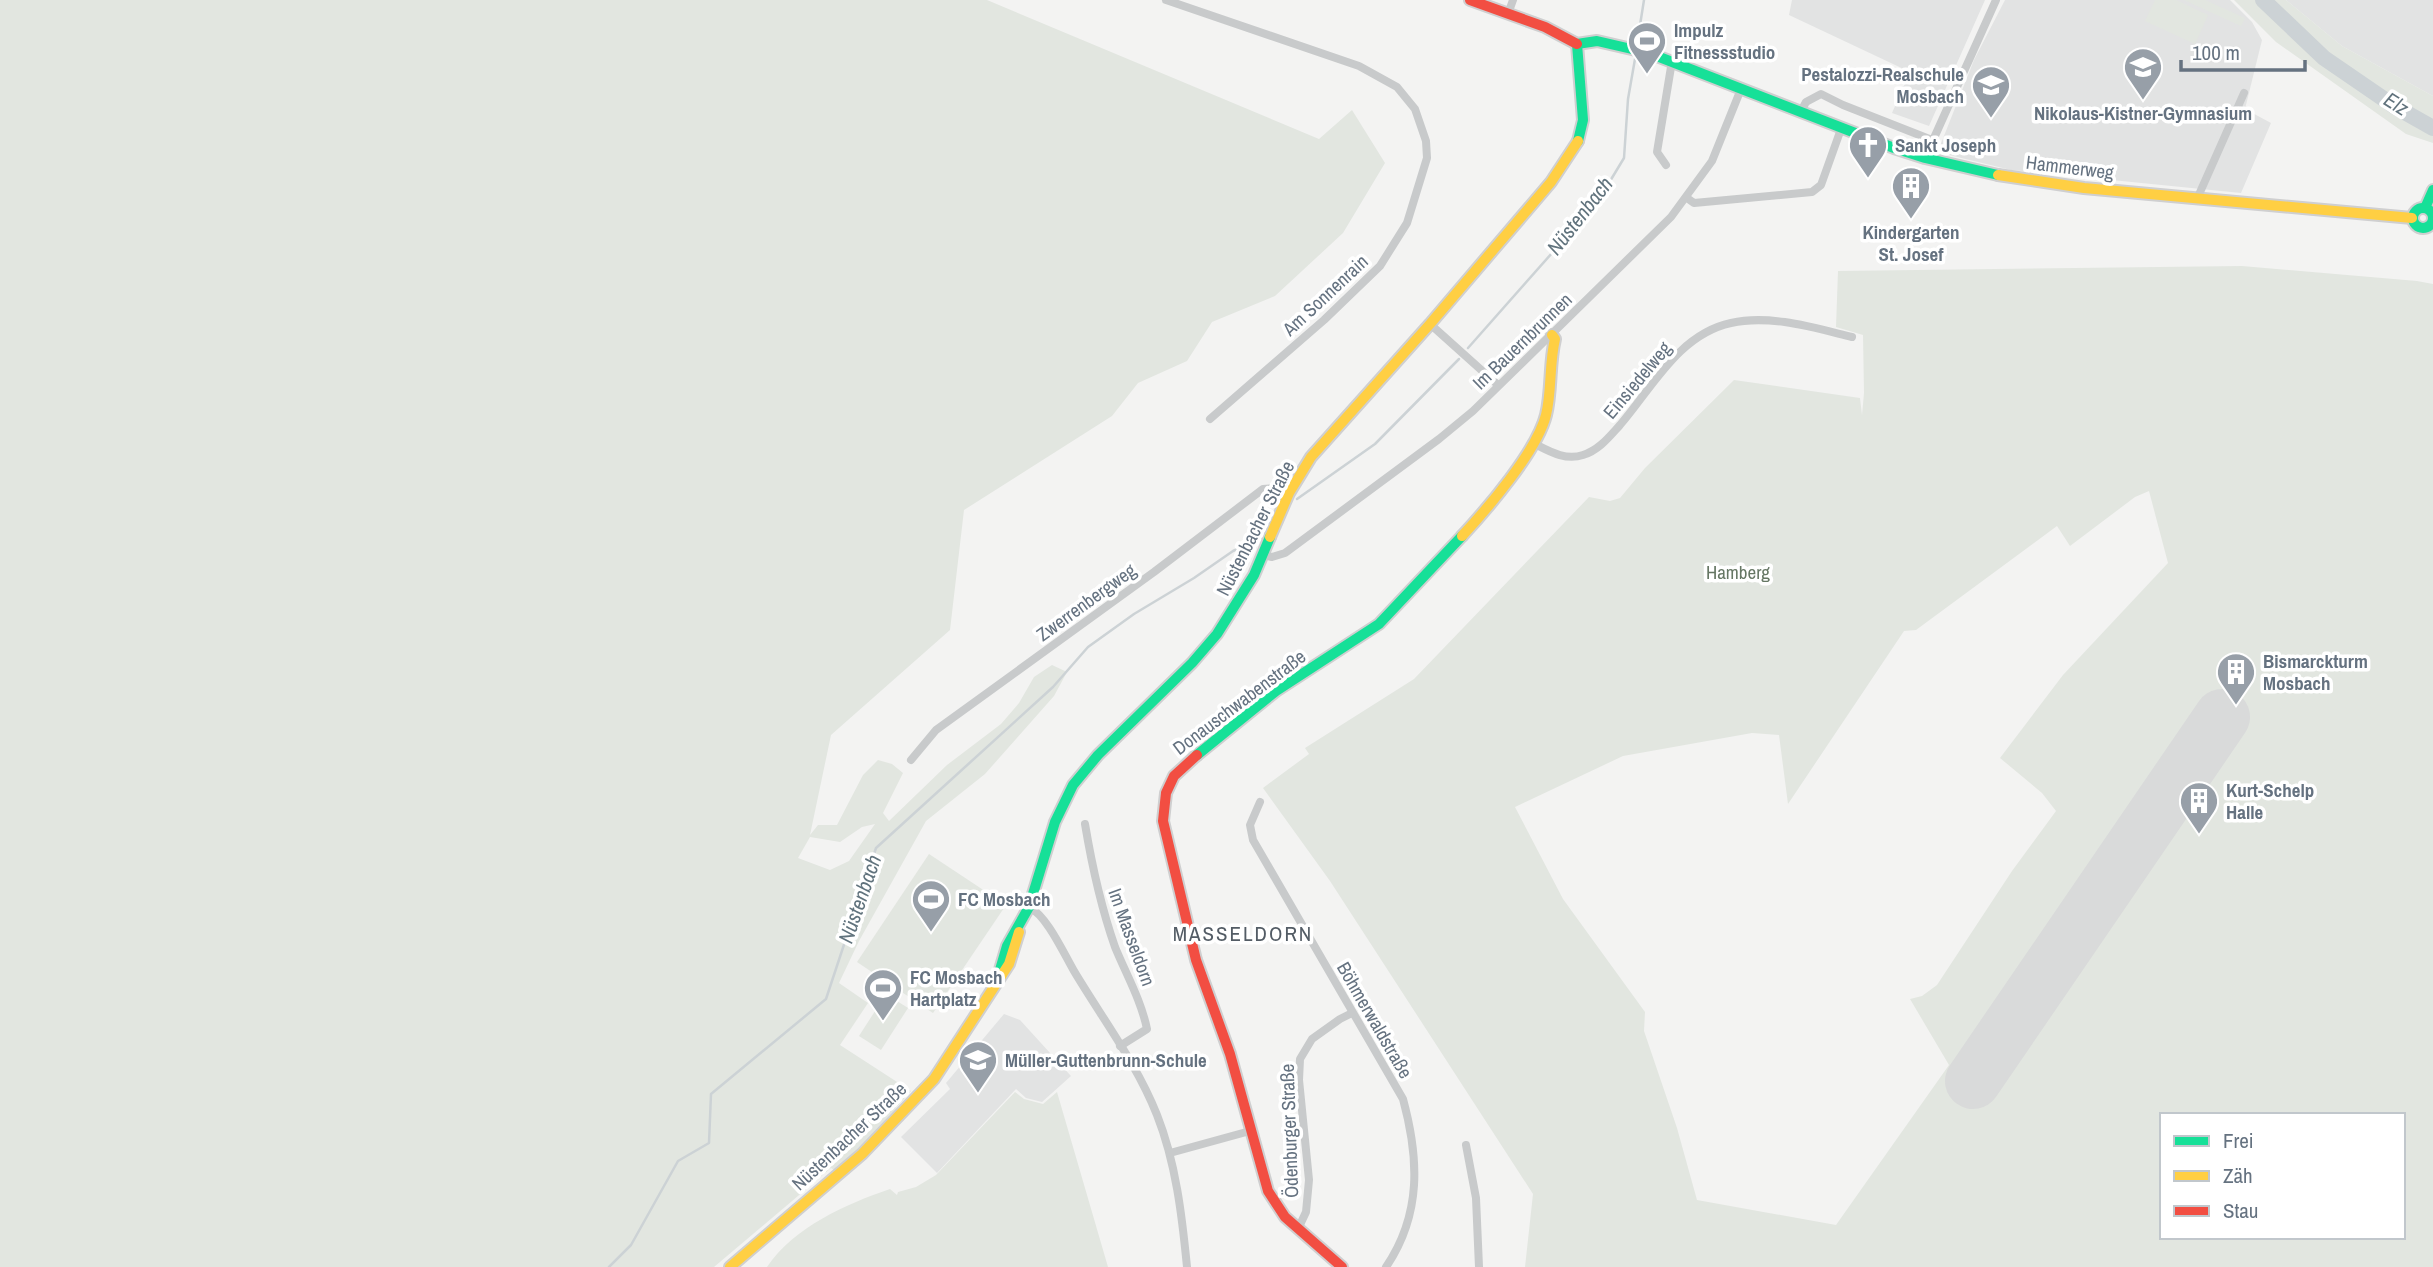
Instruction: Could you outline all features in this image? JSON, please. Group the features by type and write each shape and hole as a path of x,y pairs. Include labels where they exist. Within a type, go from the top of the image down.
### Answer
{"street":[{"name":"Am Sonnenrain","path":"1166,0 1359,66 1397,87 1415,109 1426,141 1427,158 1407,223 1380,267 1324,320 1210,419"},
{"path":"1470,0 1545,27 1577,44"},
{"path":"1508,14 1513,0"},
{"path":"1925,158 1996,0"},
{"name":"Hammerweg","path":"1577,44 1597,41 1642,50 1840,129 1925,158 1993,174 2040,182 2196,199 2412,218"},
{"name":"Nüstenbacher Straße","path":"730,1267 861,1154 896,1121 935,1077 997,980 1007,946 1029,906 1055,822 1073,785 1109,743 1192,663 1217,634 1245,591 1264,555 1289,493 1311,457 1430,324 1551,182 1573,152 1580,138 1583,120 1577,44"},
{"path":"1666,165 1657,152 1672,61"},
{"name":"Im Bauernbrunnen","path":"1264,555 1272,557 1285,553 1438,439 1473,411 1552,334 1687,198 1712,161 1741,89"},
{"path":"2196,199 2244,93"},
{"path":"1800,113 1806,102 1821,94 1843,106 1932,141"},
{"path":"1687,198 1694,203 1812,192 1821,185 1840,129"},
{"path":"2425,208 2433,190"},
{"path":"2425,208 2432,215 2432,225 2419,228 2412,218 2416,210 2425,208"},
{"name":"Einsiedelweg","path":"1533,443 1557,456 1570,457 1582,456 1601,446 1676,355 1699,336 1730,323 1762,320 1852,337"},
{"path":"1430,324 1498,385"},
{"name":"Donauschwabenstraße","path":"1340,1266 1285,1217 1268,1191 1230,1054 1196,960 1163,821 1166,793 1181,768 1276,691 1379,624 1493,502 1533,443 1546,416 1555,339 1552,334"},
{"name":"Zwerrenbergweg","path":"911,760 936,730 1154,572 1263,489 1276,488 1289,493"},
{"name":"Böhmerwaldstraße","path":"1260,802 1250,825 1253,840 1403,1099 1416,1166 1412,1206 1404,1232 1386,1267"},
{"name":"Im Masseldorn","path":"1085,824 1094,877 1111,933 1143,1010 1147,1029 1120,1046"},
{"path":"1029,906 1038,911 1120,1046 1157,1114 1170,1153 1179,1198 1186,1267"},
{"name":"Ödenburger Straße","path":"1298,1228 1306,1212 1309,1180 1299,1080 1300,1059 1312,1039 1352,1013"},
{"path":"1170,1153 1250,1131"},
{"path":"1466,1145 1476,1198 1479,1267"}],"shaded area":[{"path":"1792,0 1985,0 1929,126 1892,113 1910,72 1789,15"},
{"name":"Nikolaus-Kistner-Gymnasium","path":"2005,0 2230,0 2252,22 2262,40 2245,109 2271,123 2241,193 2011,170 1945,154 1940,146 1974,60"},
{"path":"2286,0 2433,0 2433,96 2342,46"},
{"name":"Müller-Guttenbrunn-Schule","path":"1004,1014 1020,1020 1071,1076 1042,1102 1026,1098 1016,1089 937,1173 901,1137 950,1089 946,1083"}],"green space":[{"path":"0,0 987,0 1319,139 1352,110 1385,163 1343,233 1275,296 1212,322 1187,361 1138,383 1112,416 964,510 950,630 831,735 810,835 818,825 837,825 863,775 878,760 892,764 903,773 883,813 889,821 947,765 1001,724 1019,703 1034,677 1052,665 1067,672 1054,696 985,774 926,821 859,941 839,983 868,1003 840,1045 911,1091 869,1139 834,1170 831,1168 714,1267 0,1267","holes":["875,824 849,861 830,870 798,858 810,837 840,842 862,827"]},
{"path":"2155,0 2176,0 2208,15 2195,44 2145,21"},
{"path":"2184,0 2205,0 2245,18 2241,26"},
{"path":"2234,0 2286,0 2342,46 2433,96 2433,143 2406,134 2276,42"},
{"name":"Hamberg","path":"2242,266 2433,284 2433,1267 1525,1267 1533,1194 1330,881 1263,788 1309,754 1305,748 1414,679 1589,497 1610,501 1620,498 1645,468 1734,380 1860,398 1862,415 1863,335 1836,327 1838,271","holes":["2149,491 2168,563 2063,675 2000,758 2042,793 2056,811 2012,871 1937,985 1922,996 1910,999 1949,1065 1836,1225 1697,1200 1677,1128 1644,1031 1645,1012 1563,899 1515,807 1623,756 1752,733 1779,735 1788,804 1904,631 1916,630 2057,526 2070,546 2135,497"]},
{"name":"FC Mosbach","path":"929,854 1006,905 933,1013 857,962"},
{"name":"FC Mosbach Hartplatz","path":"886,994 908,1008 881,1050 859,1036"},
{"path":"1015,1092 1024,1099 1043,1104 1057,1092 1108,1267 767,1267 791,1240 822,1219 890,1189 897,1195 898,1192 916,1187 936,1175"}],"waterway":[{"name":"Nüstenbach","path":"1637,44 1644,0"},
{"name":"Elz","path":"2263,0 2324,58 2394,106 2433,128"},
{"name":"Nüstenbach","path":"1468,348 1598,201 1624,158 1628,99 1635,59"},
{"name":"Nüstenbach","path":"1297,499 1375,444 1459,359"},
{"name":"Nüstenbach","path":"609,1267 631,1245 678,1161 709,1143 711,1094 826,999 876,848 1053,687 1088,647 1134,614 1233,551 1261,538"}],"runway":[{"path":"1973,1081 2222,717"}],"traffic: fast":[{"path":"1577,44 1597,41 1649,53 1894,148 1998,175"},
{"path":"1577,44 1583,120 1578,141"},
{"path":"2425,208 2433,190"},
{"path":"2423,208 2430,211 2433,218 2430,225 2423,228 2416,225 2413,218 2416,211 2423,208"},
{"path":"1197,755 1276,691 1379,624 1462,536"},
{"path":"997,980 1007,946 1029,907 1055,822 1073,785 1098,755 1192,663 1217,634 1254,575 1270,537"}],"traffic: slow":[{"path":"1270,537 1289,493 1311,457 1430,324 1551,182 1578,141"},
{"path":"1998,175 2084,188 2412,218"},
{"path":"1462,536 1510,479 1541,429 1549,397 1555,339 1552,335"},
{"path":"730,1267 862,1154 934,1079 1009,964 1019,932"}],"traffic: jam":[{"path":"1470,0 1545,27 1577,44"},
{"path":"1197,755 1174,776 1166,793 1163,821 1196,960 1230,1054 1268,1191 1285,1217 1342,1267"}],"place":[{"name":"Impulz Fitnessstudio","path":"1647,75"},
{"name":"Nikolaus-Kistner-Gymnasium","path":"2143,101"},
{"name":"Pestalozzi-Realschule Mosbach","path":"1991,119"},
{"name":"Sankt Joseph","path":"1868,179"},
{"name":"Kindergarten St. Josef","path":"1911,220"},
{"name":"Bismarckturm Mosbach","path":"2236,706"},
{"name":"Kurt-Schelp Halle","path":"2199,835"},
{"name":"FC Mosbach","path":"931,933"},
{"name":"FC Mosbach Hartplatz","path":"883,1022"},
{"name":"Müller-Guttenbrunn-Schule","path":"978,1094"}],"district":[{"name":"MASSELDORN","path":"1243,934"}]}
